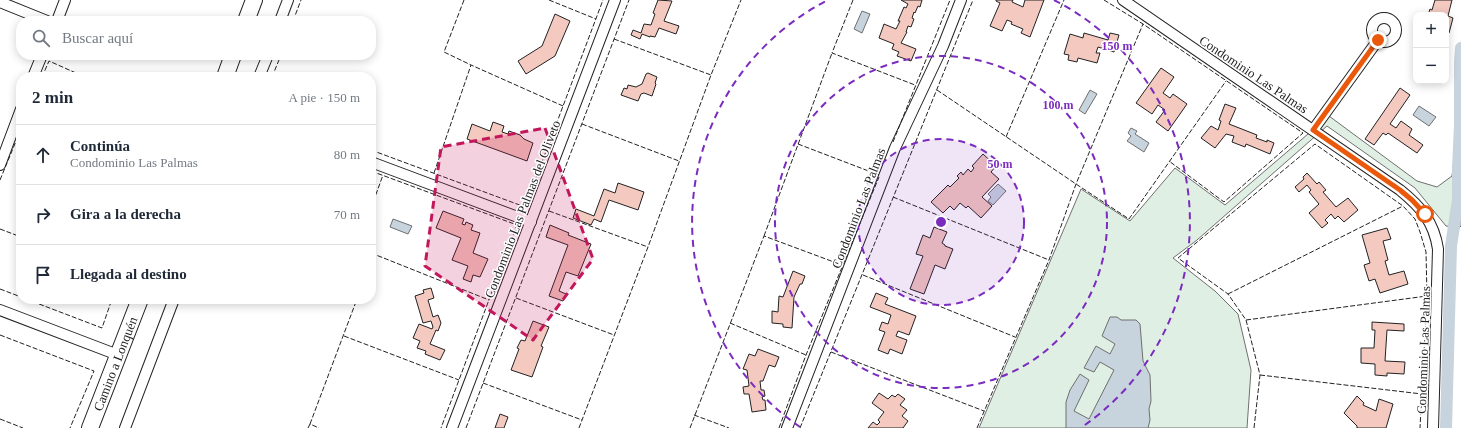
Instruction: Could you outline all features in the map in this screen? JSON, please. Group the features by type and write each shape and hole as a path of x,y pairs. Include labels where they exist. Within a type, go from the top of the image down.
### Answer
{"main road":[{"path":"248,16 254,0"},
{"path":"227,72 231,60"},
{"name":"Camino a Lonquén","path":"90,428 138,304"}],"street":[{"path":"59,16 65,0"},
{"path":"282,16 288,0"},
{"name":"Condominio Las Palmas del Oliveto","path":"452,428 616,0"},
{"name":"Condominio Las Palmas","path":"788,428 895,148 943,46 961,0"},
{"name":"Condominio Las Palmas","path":"1123,0 1313,130 1412,200 1428,219 1434,231 1438,249 1433,428"},
{"path":"0,2 35,16"},
{"path":"1313,130 1378,40"},
{"path":"35,72 40,60"},
{"path":"262,72 266,60"},
{"path":"0,165 16,122"},
{"path":"376,164 531,222"},
{"path":"125,428 172,304"},
{"path":"0,310 118,355"}],"highlighted area":[{"path":"545,128 593,259 533,340 425,266 441,147"}],"green space":[{"path":"1461,100 1461,226 1459,228 1446,226 1415,188 1327,126 1197,240 1173,258 1215,291 1238,314 1251,370 1247,428 979,428 1081,189 1130,221 1175,168 1225,205 1329,116 1417,181 1437,187 1452,176"}],"shaded area":[{"path":"862,11 870,14 862,33 854,29"},
{"path":"1090,90 1097,94 1085,114 1079,110"},
{"path":"1419,106 1436,117 1429,126 1413,115"},
{"path":"1131,128 1137,131 1135,134 1149,143 1144,152 1127,141 1131,136 1128,133"},
{"path":"998,184 1006,191 993,205 988,201 991,197 988,194"},
{"path":"393,219 412,226 408,234 390,227"},
{"path":"1110,317 1117,317 1121,320 1136,320 1140,324 1143,361 1150,375 1151,401 1148,428 1066,428 1066,402 1070,390 1080,374 1089,380 1074,411 1089,419 1114,370 1100,362 1094,372 1084,368 1096,346 1110,354 1115,344 1102,336"}],"building":[{"path":"658,0 672,1 664,21 679,26 676,34 659,28 655,37 642,34 640,39 631,35 633,30 641,33 644,24 651,25 655,14 653,13"},
{"path":"901,0 922,0 920,7 918,6 915,13 914,12 912,18 914,19 911,27 908,26 907,32 901,43 916,49 911,61 897,56 899,52 892,49 894,44 879,38 884,24 896,29 904,7 906,8 908,4"},
{"path":"996,0 1013,0 1012,2 1023,7 1025,0 1044,0 1030,37 1021,33 1023,29 1011,24 1012,22 1007,20 1002,31 990,26 1000,3"},
{"path":"1435,0 1452,0 1449,12 1429,12 1430,9 1432,10"},
{"path":"555,14 570,21 555,56 526,74 518,61 542,46"},
{"path":"1449,16 1453,18 1449,33"},
{"path":"1084,33 1108,40 1110,33 1119,35 1114,52 1098,47 1096,53 1100,53 1097,63 1078,58 1077,62 1068,60 1069,55 1064,54 1070,34 1083,38"},
{"path":"1161,68 1174,77 1163,93 1170,98 1173,94 1187,104 1168,131 1156,122 1165,110 1158,105 1152,114 1136,103"},
{"path":"648,73 657,77 652,96 644,93 641,94 638,101 621,95 624,88 627,89 628,85 636,87 642,84 646,74"},
{"path":"1400,88 1410,95 1390,124 1396,128 1401,121 1412,129 1409,135 1423,145 1417,153 1388,133 1386,135 1383,133 1374,145 1365,139"},
{"path":"1225,104 1236,108 1229,124 1257,135 1256,138 1274,143 1270,154 1246,144 1245,147 1232,142 1234,136 1226,134 1215,148 1201,138 1211,126 1218,130 1221,121 1219,120"},
{"path":"493,122 504,126 502,132 508,134 509,131 520,135 524,139 533,143 527,161 467,139 472,124 490,131"},
{"path":"983,154 996,166 991,172 999,179 982,197 992,206 981,218 968,206 966,208 960,203 954,210 950,206 943,213 931,202 948,185 950,187 959,178 957,176 961,172 963,175 968,169 971,172 974,168 972,166"},
{"path":"1307,173 1317,184 1319,182 1326,190 1323,192 1336,207 1348,198 1358,210 1344,222 1338,216 1335,219 1331,214 1325,220 1328,223 1322,228 1309,213 1319,204 1309,192 1311,190 1307,185 1299,192 1295,187 1304,179 1303,177"},
{"path":"618,183 644,192 638,210 609,200 601,222 594,219 591,225 573,218 576,209 594,216 604,189 615,193"},
{"path":"443,211 464,219 462,224 465,225 466,222 473,225 471,230 480,233 473,253 488,259 480,277 473,275 471,282 463,279 468,266 452,260 461,238 436,228"},
{"path":"550,225 569,233 568,235 591,244 578,276 566,272 559,291 566,294 563,301 549,296 568,245 546,237"},
{"path":"934,227 947,232 942,243 953,249 945,269 935,265 924,294 910,289 923,256 916,254 923,235 930,238"},
{"path":"1387,228 1391,239 1383,241 1388,260 1385,261 1389,275 1404,271 1408,284 1380,293 1375,279 1369,281 1364,265 1370,263 1362,235"},
{"path":"793,271 805,276 794,297 792,328 783,327 783,324 772,323 772,311 778,312 779,296 783,297"},
{"path":"431,288 434,298 428,300 433,317 438,315 441,323 430,344 445,350 440,360 425,354 426,351 417,348 420,341 413,338 419,324 432,329 433,327 431,321 423,323 415,296 424,293 423,290"},
{"path":"876,293 888,298 885,304 916,316 909,335 898,331 896,336 907,340 902,354 890,349 888,354 878,350 885,332 879,330 882,322 888,324 891,315 870,307"},
{"path":"533,321 549,327 541,346 543,347 532,377 511,370 519,349 517,348 521,340 525,341"},
{"path":"1372,322 1404,324 1404,331 1387,330 1385,361 1405,362 1404,374 1387,373 1387,376 1375,375 1375,364 1361,363 1361,348 1374,348 1375,330 1372,330"},
{"path":"758,349 779,357 775,367 769,365 763,381 760,381 761,390 764,390 765,396 762,397 763,400 765,400 766,410 752,412 749,394 744,394 743,387 749,386 747,370 743,369 749,354 755,356"},
{"path":"879,393 888,399 892,395 895,397 898,394 905,399 900,405 907,410 902,416 908,421 903,428 868,428 873,422 877,425 880,422 878,420 884,412 872,403"},
{"path":"1357,396 1364,403 1363,405 1376,411 1379,399 1393,404 1386,428 1357,428 1357,426 1344,413"},
{"path":"500,414 508,417 504,428 495,428"}],"waterway":[{"path":"1446,428 1451,246 1458,200 1461,48"}],"fence":[{"path":"295,16 301,0"},
{"path":"464,0 444,52 471,65"},
{"path":"549,0 596,19"},
{"path":"376,152 525,207 603,0"},
{"path":"466,428 629,0"},
{"path":"579,428 648,247 711,75 741,0"},
{"path":"853,0 832,53 915,85"},
{"path":"893,142 950,0"},
{"path":"800,428 973,0"},
{"path":"1006,137 1064,0"},
{"path":"1104,0 1143,24 1303,133 1224,202 1169,161"},
{"path":"977,428 1049,260 1076,184 1143,24"},
{"path":"614,39 711,75"},
{"path":"764,236 832,53"},
{"path":"274,72 279,60"},
{"path":"44,72 49,61 74,72"},
{"path":"434,173 471,65 563,106"},
{"path":"937,90 1129,219 1226,81"},
{"path":"582,124 679,161"},
{"path":"0,180 16,141"},
{"path":"798,144 879,175"},
{"path":"1254,428 1260,375 1246,320 1228,294 1178,258 1315,144 1403,206 1415,219 1420,232 1426,252 1427,296 1420,428"},
{"path":"376,173 517,225 441,428"},
{"path":"376,194 383,175"},
{"path":"779,428 806,355 879,177"},
{"path":"893,197 1049,260"},
{"path":"1228,294 1403,206"},
{"path":"549,211 648,247"},
{"path":"0,229 16,235"},
{"path":"690,428 764,236 842,265"},
{"path":"376,255 489,300"},
{"path":"863,275 1015,337"},
{"path":"0,289 16,295"},
{"path":"1246,320 1427,296"},
{"path":"516,298 614,335"},
{"path":"39,304 102,328 110,304"},
{"path":"310,424 355,304"},
{"path":"730,323 806,355"},
{"path":"0,335 94,371 70,428"},
{"path":"344,336 459,380"},
{"path":"831,352 984,411"},
{"path":"1260,375 1422,394"},
{"path":"483,383 582,420"},
{"path":"694,415 729,428"},
{"path":"0,419 23,428"},
{"path":"308,428 310,424 319,428"}],"route":[{"path":"1378,40 1313,130 1400,190 1425,214"}]}
